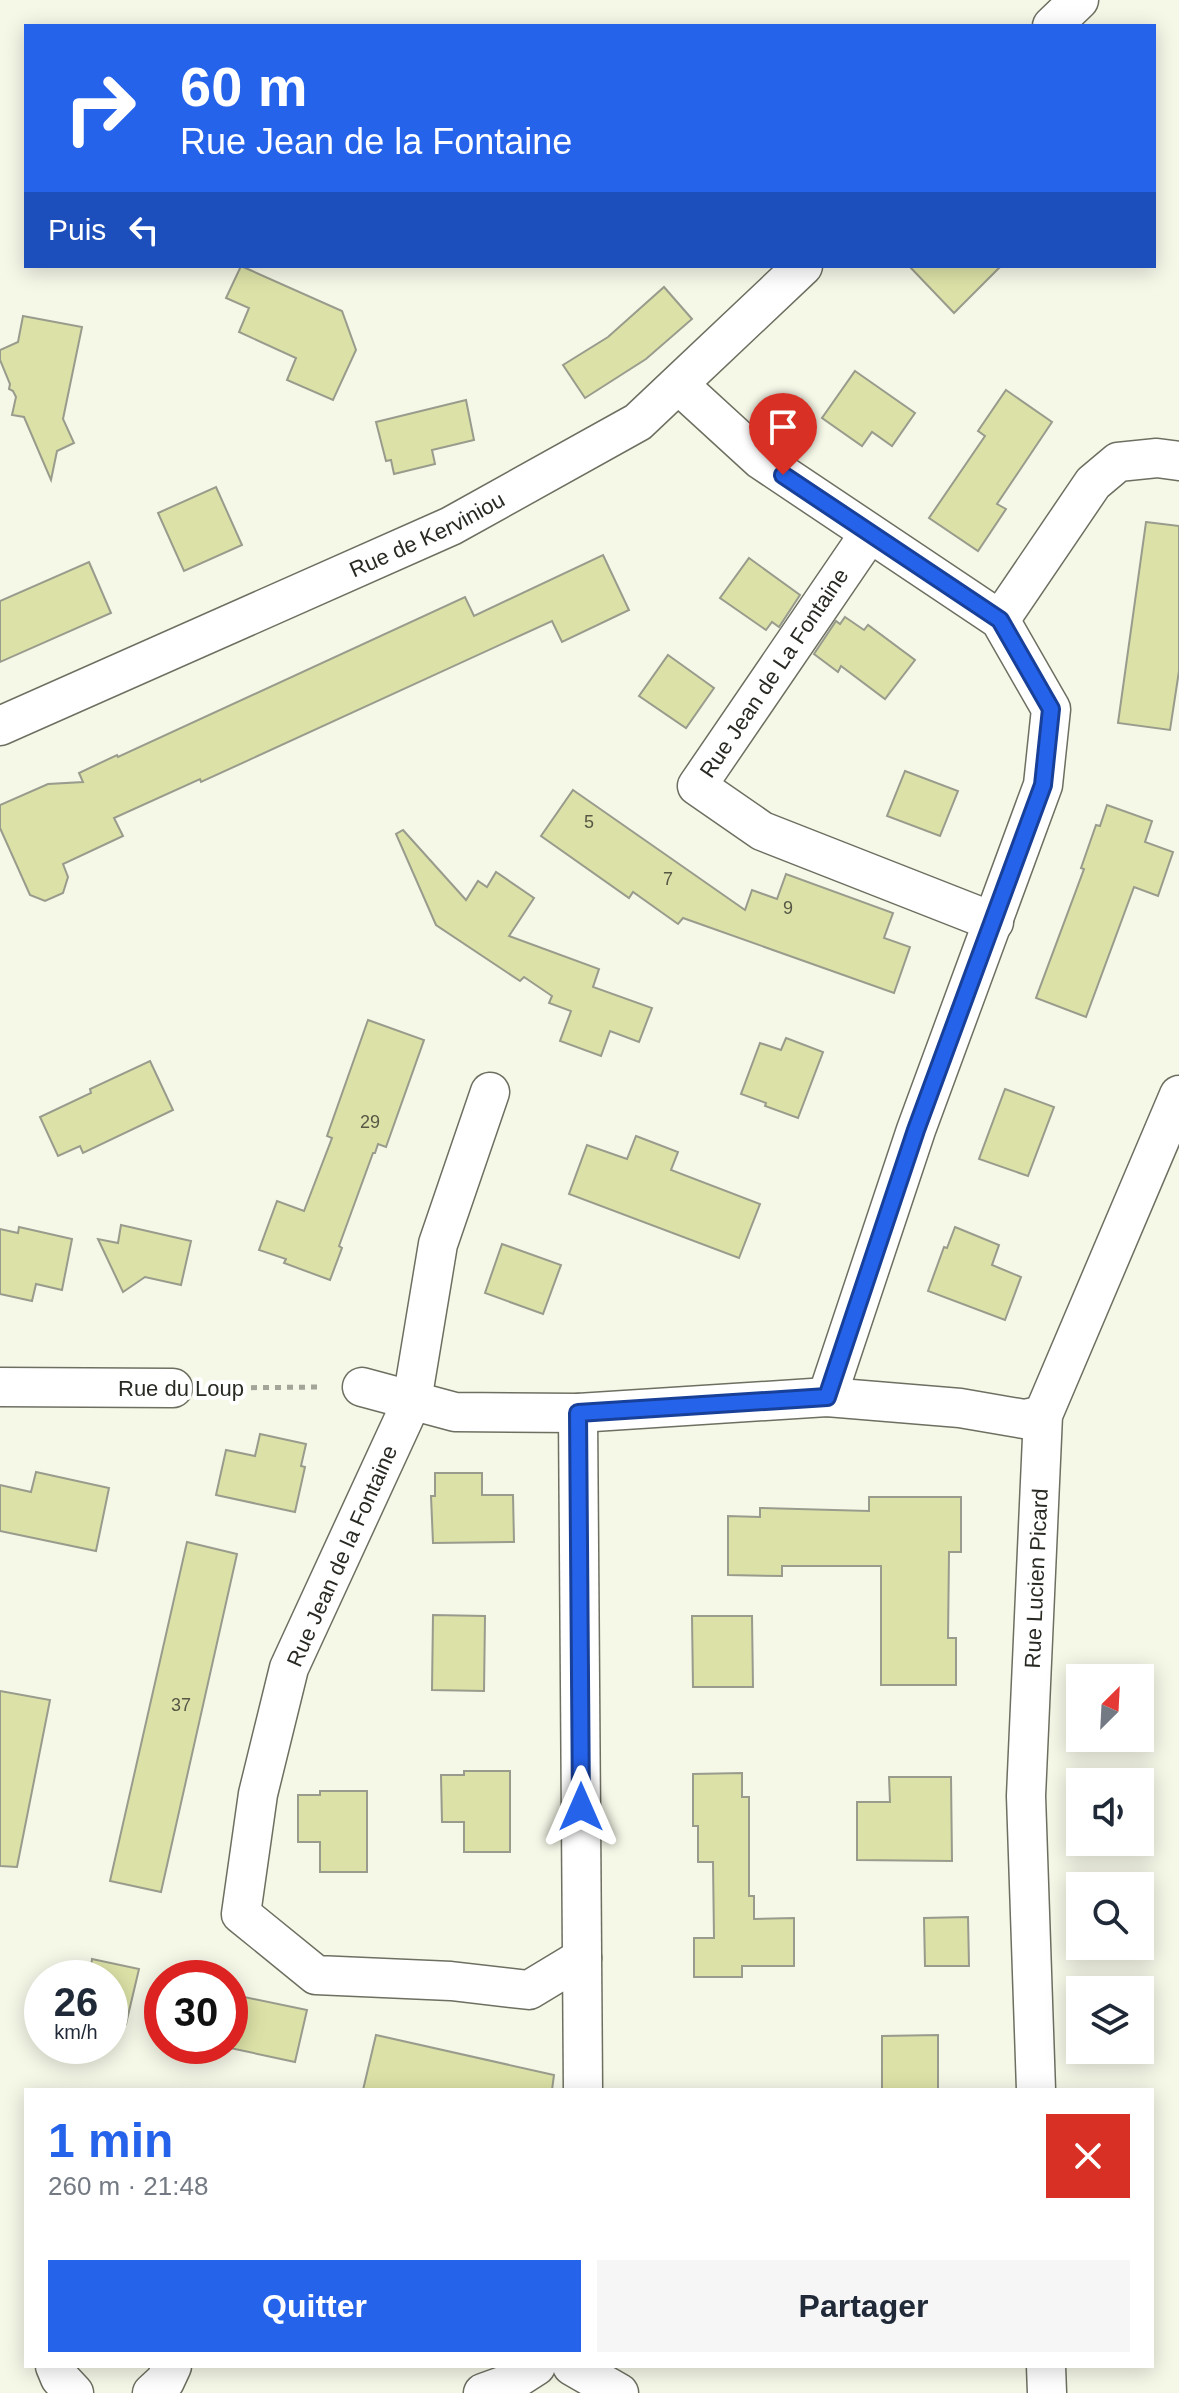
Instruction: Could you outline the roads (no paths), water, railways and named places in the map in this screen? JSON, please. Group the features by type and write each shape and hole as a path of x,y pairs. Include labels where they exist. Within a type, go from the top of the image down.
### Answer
{"street":[{"path":"1054,24 1079,0"},
{"name":"Rue de Kerviniou","path":"0,726 451,526 638,422 801,268"},
{"path":"679,385 761,460 1000,620 1051,709 1043,785 916,1130 827,1397"},
{"path":"1000,620 1093,483 1118,462 1157,458 1179,461"},
{"name":"Rue Jean de La Fontaine","path":"869,534 697,786 762,831 994,922"},
{"name":"Rue Jean de la Fontaine","path":"490,1092 438,1244 412,1401 289,1668 258,1794 241,1914 316,1975 451,1981 529,1990 582,1958"},
{"name":"Rue Lucien Picard","path":"1036,2088 1026,1796 1043,1415 1179,1095"},
{"name":"Rue du Loup","path":"0,1387 173,1388"},
{"path":"362,1387 455,1412 578,1413 827,1397 960,1408 1024,1419 1043,1415"},
{"path":"578,1413 583,2088"},
{"path":"56,2368 60,2378 74,2393"},
{"path":"152,2393 165,2381 171,2368"},
{"path":"483,2393 508,2384 533,2368"},
{"path":"575,2368 619,2393"},
{"path":"1046,2368 1047,2393"}]}
